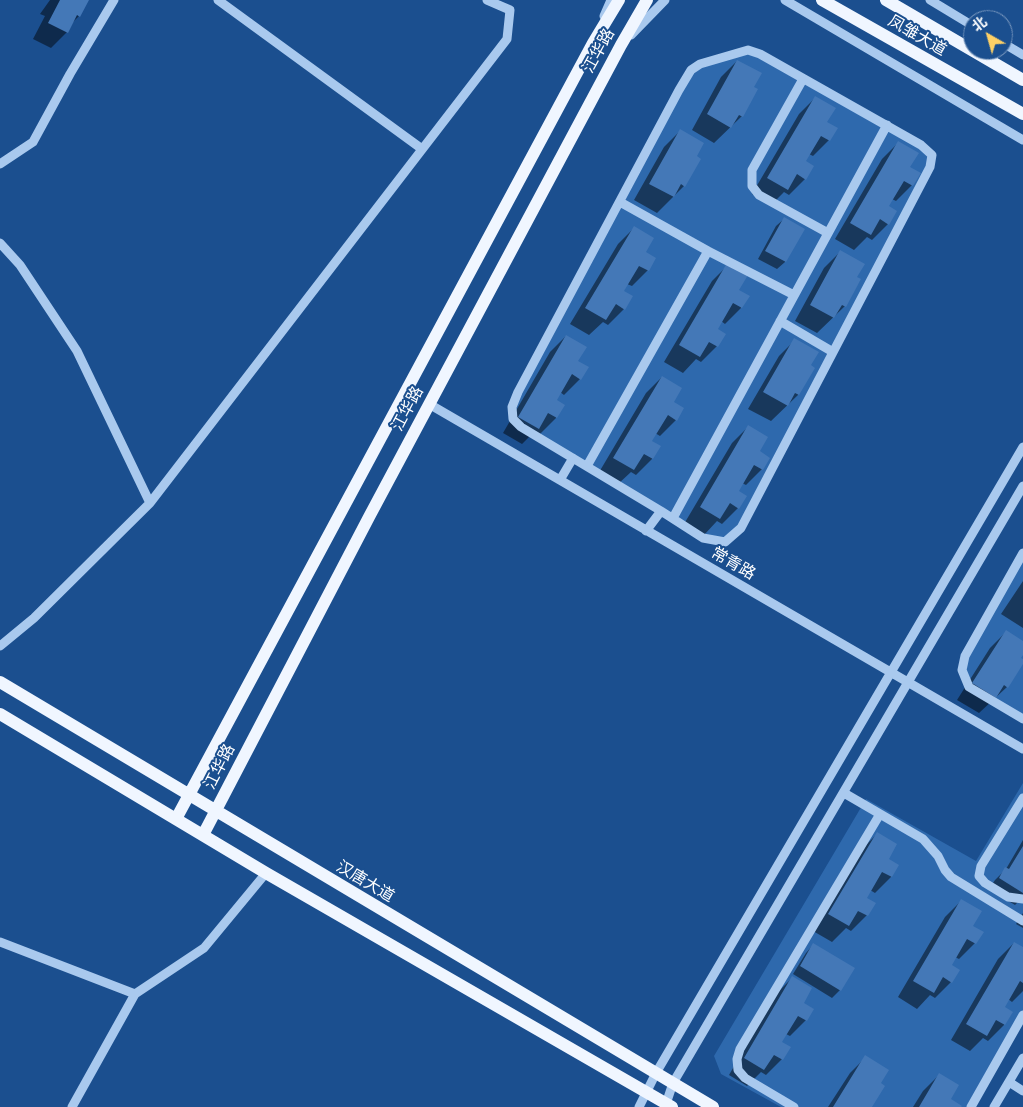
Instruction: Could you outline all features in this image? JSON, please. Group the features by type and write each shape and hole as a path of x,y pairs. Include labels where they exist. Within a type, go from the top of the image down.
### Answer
{"main road":[{"name":"江华路","path":"176,819 593,43 619,0"},
{"name":"江华路","path":"202,835 429,404 621,45 647,0"},
{"name":"凤雏大道","path":"822,0 1022,114"},
{"name":"凤雏大道","path":"886,0 1023,80"},
{"name":"汉唐大道","path":"0,682 188,796 714,1107"},
{"path":"0,714 266,873 668,1106"}],"street":[{"path":"0,164 33,142 70,74 114,0"},
{"path":"218,0 422,148"},
{"path":"0,646 34,618 150,503 507,38 510,10 487,0"},
{"path":"593,43 610,0"},
{"path":"621,45 665,0"},
{"path":"930,0 963,20"},
{"path":"789,2 1023,140"},
{"path":"748,50 760,54 803,79 921,145 932,155 930,167 741,528 725,542 703,538 521,427 513,419 512,407 679,90 692,70 700,64 748,50"},
{"path":"803,79 752,170 752,186 759,195 828,233"},
{"path":"673,518 886,125"},
{"path":"620,202 794,295"},
{"path":"0,243 20,265 77,350 150,503"},
{"path":"586,466 708,250"},
{"path":"780,321 833,352"},
{"name":"常青路","path":"429,404 1023,749"},
{"path":"639,1107 656,1073 1023,447"},
{"path":"560,480 573,458"},
{"path":"668,1106 673,1083 1023,486"},
{"path":"646,531 660,511"},
{"path":"1023,553 965,656 962,670 969,687 1023,719"},
{"path":"844,793 924,839 938,856 944,870 951,878 1023,921"},
{"path":"1023,798 982,866 979,876 985,883 1008,898 1023,898"},
{"path":"794,1107 745,1078 738,1070 736,1059 740,1049 880,814"},
{"path":"72,1107 135,994 204,948 266,873"},
{"path":"0,942 135,994"},
{"path":"971,1107 1023,1015"},
{"path":"994,1107 1023,1058"},
{"path":"1009,1082 1023,1091"}],"shaded area":[{"path":"748,50 932,155 741,528 730,539 703,537 513,419 518,392 691,70"},
{"path":"1023,553 1023,719 969,687 962,670"},
{"path":"1023,783 1023,1015 971,1107 781,1107 721,1074 714,1056 866,799 976,861"}],"building":[{"path":"60,0 89,0 80,17 77,15 68,33 48,23"},
{"path":"737,60 762,73 754,87 758,89 743,117 739,115 731,128 707,114"},
{"path":"815,96 836,108 827,122 838,128 830,141 821,136 806,161 814,166 806,180 797,174 788,190 767,178"},
{"path":"680,129 704,143 697,156 701,159 685,187 681,184 674,197 649,184"},
{"path":"898,141 919,153 910,167 921,173 913,186 904,181 889,206 897,211 889,225 880,219 871,235 850,223"},
{"path":"784,217 805,229 786,262 765,251"},
{"path":"634,226 654,238 646,252 656,258 649,271 639,266 624,291 633,296 625,310 616,304 606,320 585,308"},
{"path":"840,250 865,264 857,277 861,279 846,307 842,305 834,318 810,305"},
{"path":"727,263 748,275 739,290 750,296 742,308 733,303 718,329 726,334 718,347 709,342 700,357 679,345"},
{"path":"566,335 587,347 578,361 589,367 581,380 572,374 557,400 565,405 557,418 548,413 539,429 518,417"},
{"path":"794,338 819,352 811,365 815,368 799,395 795,393 788,406 763,392"},
{"path":"662,376 682,388 674,402 684,408 677,421 668,415 652,441 661,446 653,459 644,454 634,470 613,458"},
{"path":"748,425 768,437 760,451 770,458 763,470 754,465 739,491 747,496 739,509 730,503 720,519 700,507"},
{"path":"1006,630 1023,641 1023,655 1021,658 1023,659 1023,664 1008,688 1004,685 996,698 972,683"},
{"path":"877,832 897,844 889,859 899,865 892,877 882,872 867,898 876,903 868,916 858,911 849,926 828,914"},
{"path":"1023,846 1023,893 999,878 1005,867 1009,869"},
{"path":"961,899 982,911 973,926 984,932 976,944 967,939 952,965 960,970 952,983 943,977 934,993 913,981"},
{"path":"1014,942 1023,947 1023,983 1020,981 1005,1007 1013,1012 1005,1025 996,1020 987,1036 966,1024"},
{"path":"813,943 855,968 841,991 800,966"},
{"path":"792,976 812,988 804,1003 814,1009 807,1021 798,1016 782,1042 791,1047 783,1060 774,1055 764,1070 744,1058"},
{"path":"865,1055 889,1070 881,1083 885,1086 872,1107 833,1107"},
{"path":"939,1073 959,1085 951,1099 961,1107 919,1107"}]}
